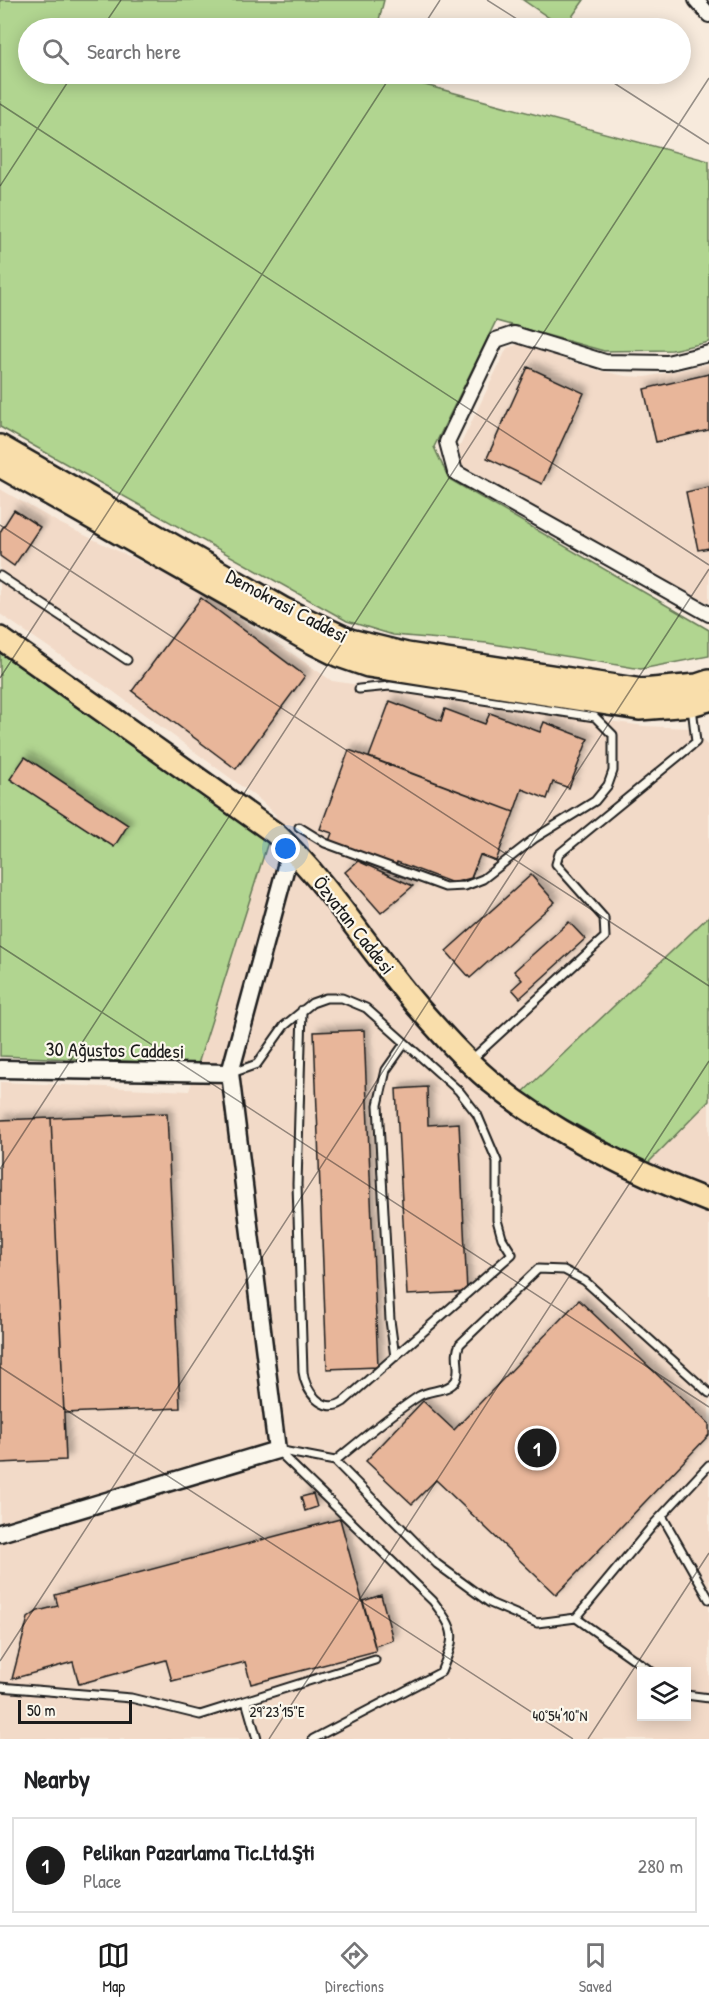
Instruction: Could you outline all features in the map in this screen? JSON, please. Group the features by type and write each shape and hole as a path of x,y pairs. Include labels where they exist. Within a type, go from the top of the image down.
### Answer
{"main road":[{"name":"Demokrasi Caddesi","path":"0,446 284,609 350,640 407,654 642,690 709,681"},
{"name":"Demokrasi Caddesi","path":"0,466 339,656 368,666 639,709 700,702"},
{"name":"Özvatan Caddesi","path":"0,638 256,819 291,848 416,1004 469,1062 514,1100 635,1171 709,1202"}],"street":[{"path":"696,0 709,15"},
{"path":"709,353 667,363 604,362 514,334 496,340 447,442 455,472 709,614"},
{"path":"0,1533 277,1450 230,1073 291,848"},
{"name":"30 Ağustos Caddesi","path":"0,1069 230,1073"}],"lane":[{"path":"0,576 127,660"},
{"path":"299,827 325,843 445,887 465,886 483,879 535,838 594,801 611,778 614,763 613,735 596,717 390,686 359,689"},
{"path":"469,1062 605,937 604,918 556,864 559,854 696,742 700,702"},
{"path":"230,1073 257,1065 268,1053 279,1032 302,1010 326,998 350,1000 374,1014 459,1091 484,1127 497,1161 495,1185 499,1229 512,1254 395,1357 335,1406 327,1405 316,1399 304,1380 297,1184 302,1010"},
{"path":"395,1357 390,1320 378,1105 386,1070 405,1043"},
{"path":"335,1461 422,1394 448,1387 455,1382 458,1372 456,1350 460,1344 538,1269 564,1270 585,1281 709,1393"},
{"path":"277,1450 335,1461 437,1564 490,1603 537,1623 576,1618 646,1667"},
{"path":"277,1450 433,1601 451,1625 451,1647 441,1672 313,1739"},
{"path":"576,1618 662,1516 709,1465"},
{"path":"662,1516 709,1599"},
{"path":"0,1687 131,1698 200,1715 375,1660"},
{"path":"691,1696 709,1698"},
{"path":"246,1701 257,1739"}],"shaded area":[{"path":"519,344 597,370 625,376 646,377 709,364 709,603 597,545 462,465 459,448 507,348"},
{"path":"0,489 59,523 198,589 332,681 644,726 690,728 709,747 709,916 521,1094 494,1101 635,1184 709,1214 709,1739 0,1739 0,1082 189,1091 276,815 260,800 114,692 0,614"},
{"path":"709,1101 709,1188 647,1164"}],"green space":[{"path":"0,0 384,0 380,18 18,18 18,84 421,84 709,161 709,342 672,350 604,351 496,321 434,447 449,479 709,630 709,656 641,669 487,643 393,635 347,621 0,427"},
{"path":"523,0 584,0 571,18 549,18"},
{"path":"0,653 268,842 198,1064 0,1056"},
{"path":"709,916 709,1101 647,1164 521,1094"}],"building":[{"path":"528,367 584,393 542,484 487,458"},
{"path":"709,374 709,430 656,442 644,389"},
{"path":"709,487 709,548 698,550 686,492"},
{"path":"14,510 40,527 14,566 0,556 0,532"},
{"path":"201,598 305,676 236,769 132,691"},
{"path":"390,701 441,721 445,709 485,724 490,713 540,732 544,722 588,739 569,788 553,782 547,799 522,789 514,812 369,757"},
{"path":"349,750 514,812 496,861 480,855 471,878 453,883 397,862 396,866 329,841 332,833 320,829"},
{"path":"25,757 128,825 114,847 10,779"},
{"path":"358,861 413,886 381,913 345,872"},
{"path":"531,875 555,902 470,978 446,951"},
{"path":"569,922 585,939 520,998 512,989 522,980 514,971"},
{"path":"364,1030 378,1367 327,1369 314,1032"},
{"path":"427,1087 428,1125 459,1123 467,1292 407,1295 396,1089"},
{"path":"167,1113 180,1408 64,1413 51,1118"},
{"path":"51,1118 66,1460 0,1463 0,1120"},
{"path":"579,1300 709,1424 709,1435 556,1595 436,1480 412,1504 366,1461 423,1401 454,1430"},
{"path":"313,1494 317,1507 305,1511 301,1497"},
{"path":"340,1519 376,1651 251,1684 245,1662 172,1681 166,1660 79,1684 73,1662 12,1679 28,1618 38,1611 58,1606 55,1595"},
{"path":"381,1595 393,1640 375,1646 363,1601"}],"place":[{"name":"Pelikan Pazarlama Tic.Ltd.Şti","path":"537,1448"}]}
